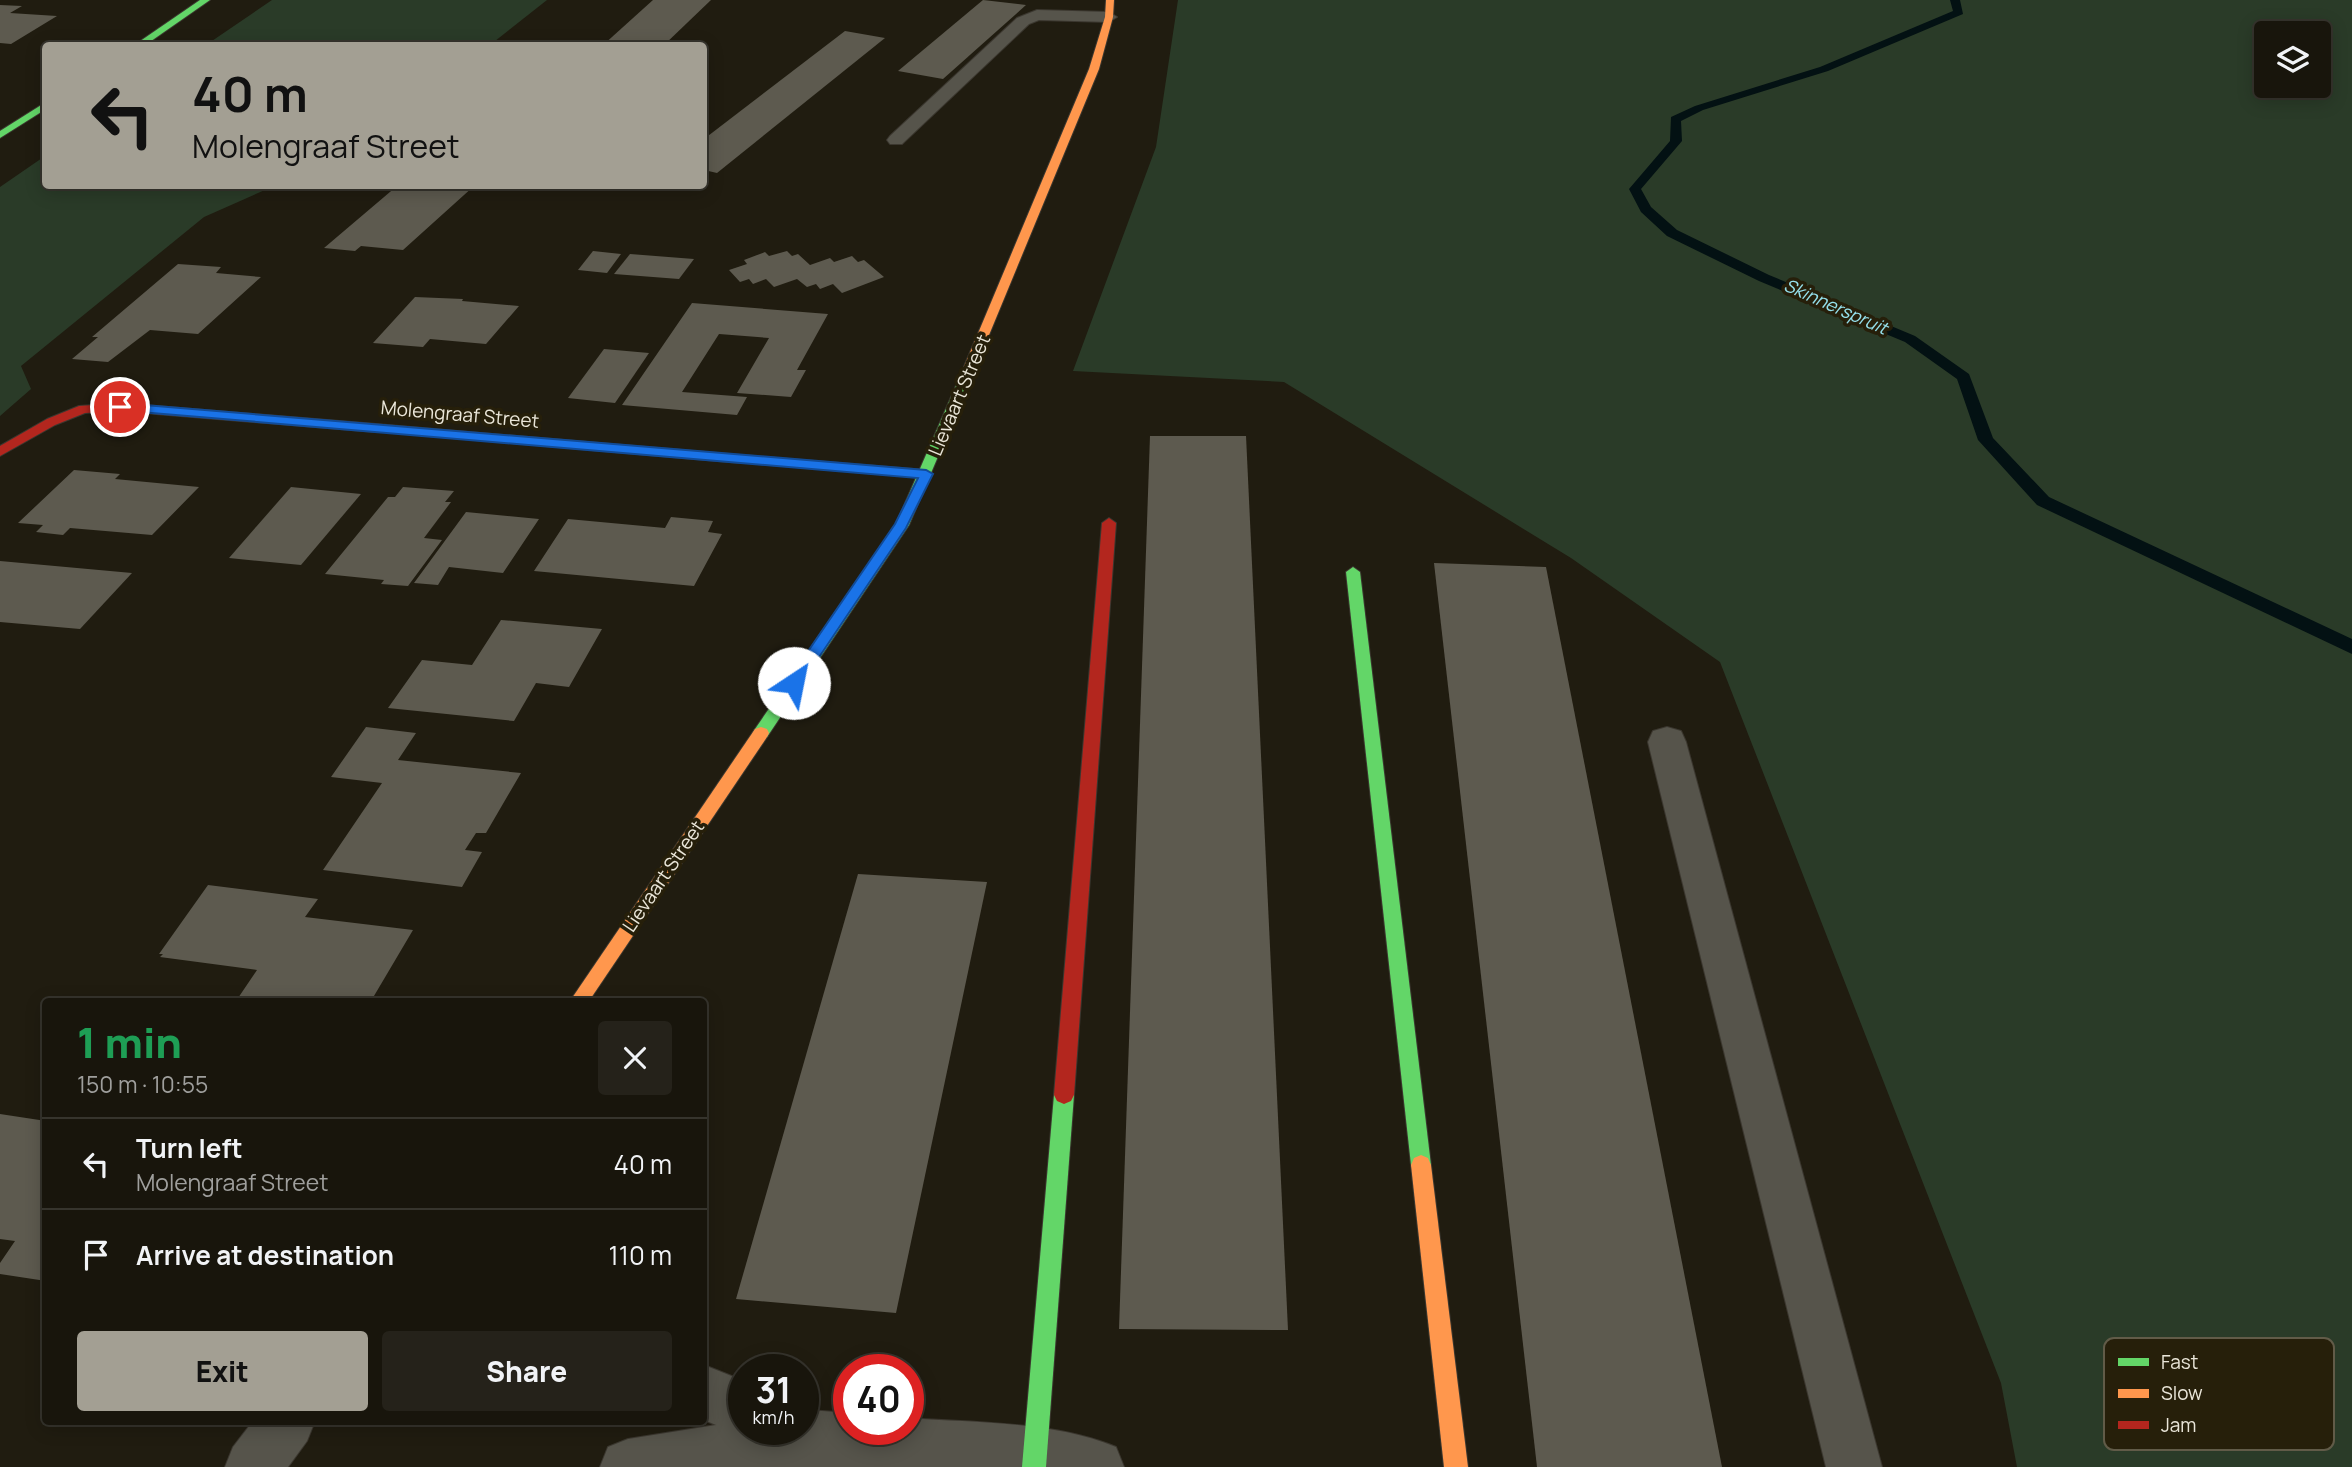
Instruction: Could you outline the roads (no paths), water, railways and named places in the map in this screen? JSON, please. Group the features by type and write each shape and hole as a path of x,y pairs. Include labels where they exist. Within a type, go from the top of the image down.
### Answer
{"street":[{"path":"143,42 206,0"},
{"name":"Lievaart Street","path":"581,998 901,525 926,474 1094,69 1110,8"},
{"path":"0,135 42,108"},
{"name":"Molengraaf Street","path":"0,452 51,422 83,410 120,407 926,474"},
{"path":"1036,1461 1109,523"},
{"path":"1353,572 1456,1467"},
{"path":"1667,742 1854,1467"},
{"path":"707,1393 728,1402"},
{"path":"253,1467 284,1425"},
{"path":"819,1436 1096,1467"},
{"path":"628,1467 743,1445"}],"lane":[{"path":"896,140 1023,21 1037,15 1110,8"}],"waterway":[{"name":"Skinnerspruit","path":"1955,0 1959,12 1824,69 1699,108 1675,119 1676,141 1635,189 1646,209 1672,233 1764,278 1910,339 1964,377 1986,440 2043,501 2352,647"}]}
